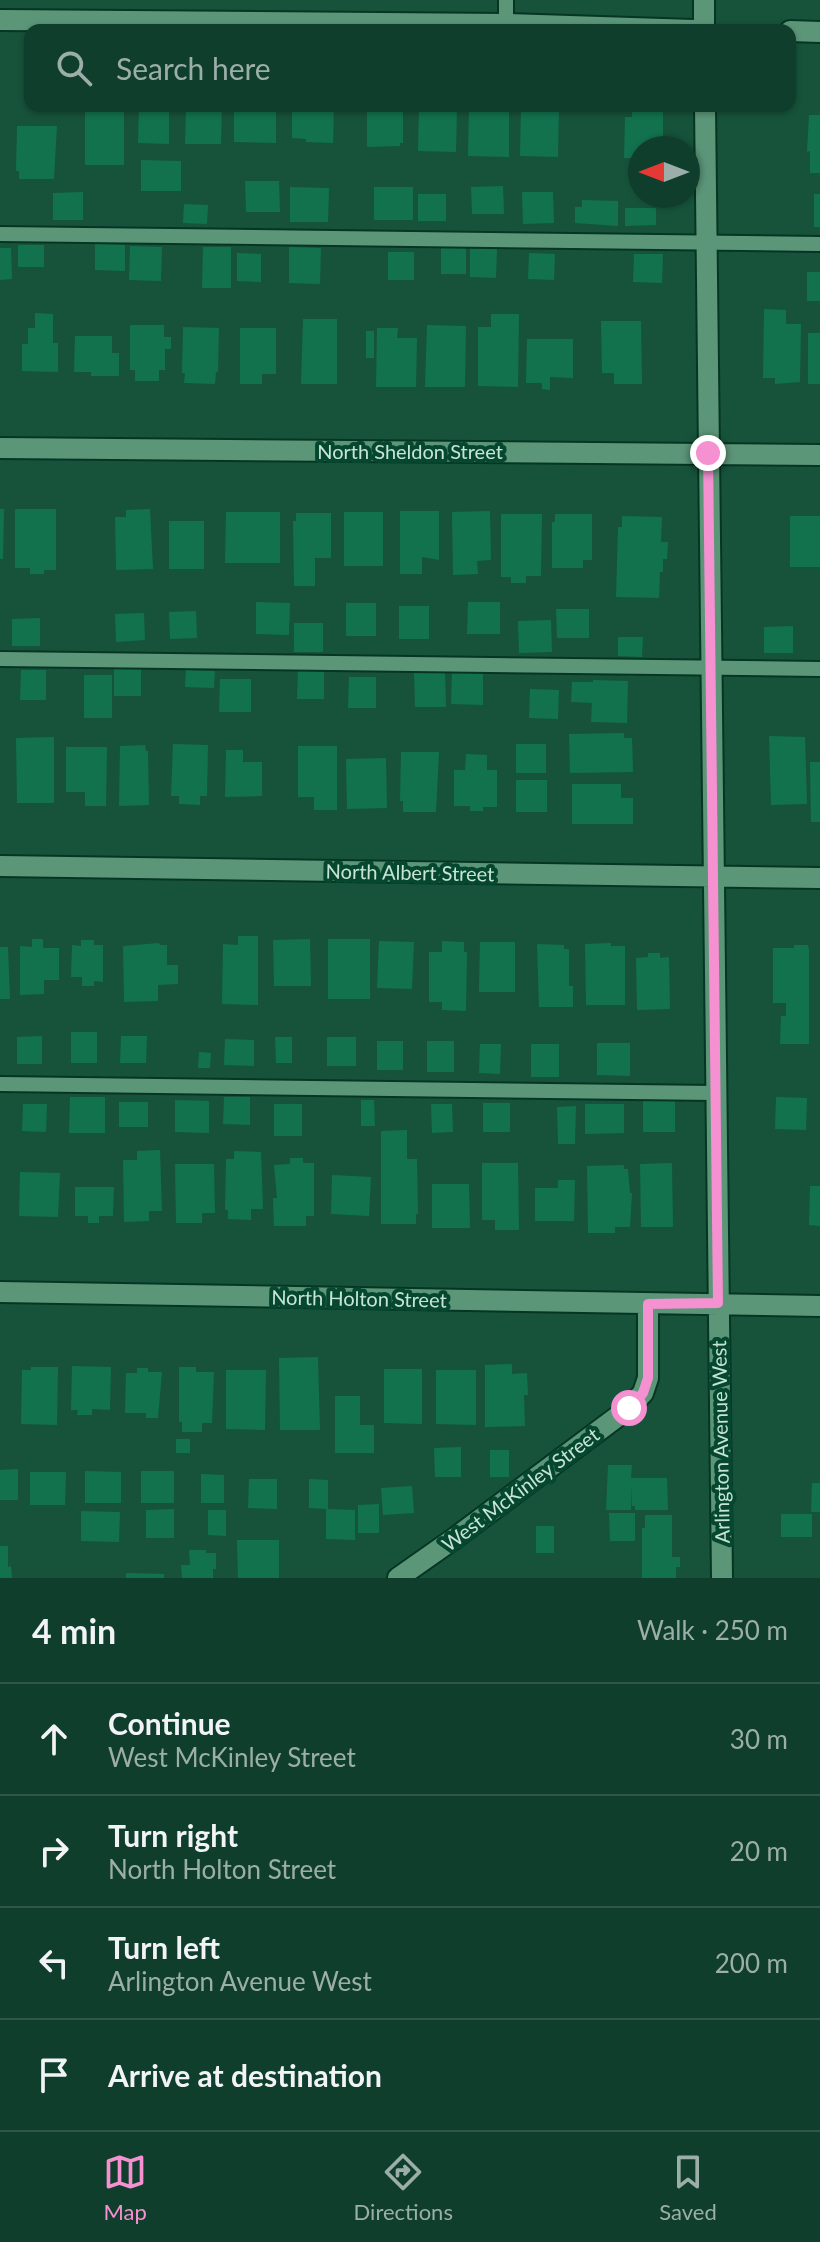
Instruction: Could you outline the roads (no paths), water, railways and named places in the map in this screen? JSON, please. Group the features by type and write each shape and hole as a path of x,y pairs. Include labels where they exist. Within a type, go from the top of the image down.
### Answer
{"street":[{"path":"704,0 704,24"},
{"path":"0,20 506,24"},
{"path":"796,31 820,32"},
{"name":"Arlington Avenue West","path":"705,112 722,1578"},
{"name":"North Sheldon Street","path":"0,448 820,455"},
{"name":"North Albert Street","path":"0,866 820,878"},
{"name":"North Holton Street","path":"0,1292 718,1303"},
{"path":"718,1303 820,1306"},
{"name":"West McKinley Street","path":"398,1578 629,1408 643,1393 648,1378 648,1304"}],"lane":[{"path":"506,0 506,24"},
{"path":"0,234 820,244"},
{"path":"0,659 820,669"},
{"path":"0,1084 715,1093"}]}
